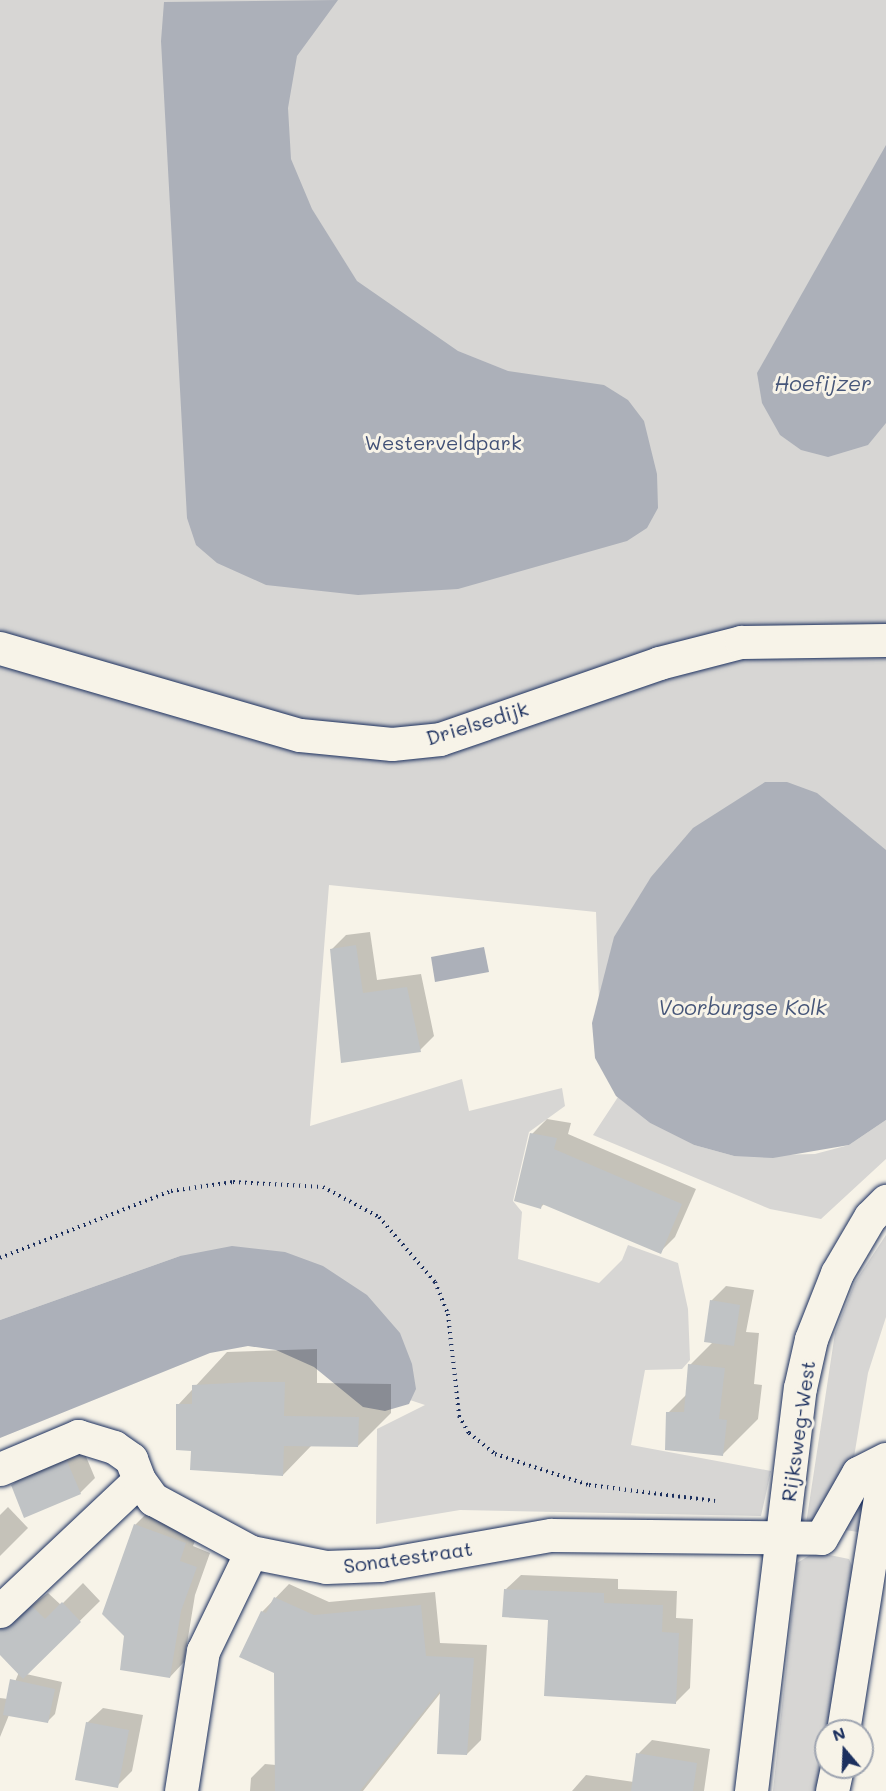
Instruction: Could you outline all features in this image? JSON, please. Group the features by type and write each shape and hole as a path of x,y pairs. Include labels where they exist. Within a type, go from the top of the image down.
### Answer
{"street":[{"name":"Drielsedijk","path":"0,648 300,735 392,744 440,739 659,663 741,642 886,640"},
{"name":"Rijksweg-West","path":"751,1791 784,1538 800,1388 811,1339 837,1273 870,1218 886,1201"},
{"name":"Sonatestraat","path":"0,1469 78,1436 114,1447 131,1459 139,1480 153,1500 251,1552 326,1567 380,1565 551,1535 784,1538"},
{"path":"820,1538 858,1473 886,1459"},
{"path":"845,1719 886,1459"},
{"path":"0,1611 139,1480"},
{"path":"784,1538 820,1538 871,1543"},
{"path":"181,1791 203,1651 251,1552"}],"path":[{"path":"0,1258 171,1191 233,1182 324,1188 379,1217 435,1282 448,1314 459,1416 495,1454 589,1485 727,1502"}],"green space":[{"name":"Westerveldpark","path":"0,0 886,0 886,1102 600,1030 596,912 329,885 310,1126 462,1079 469,1111 562,1088 565,1106 529,1132 513,1201 522,1212 518,1259 599,1283 622,1260 628,1245 678,1263 688,1309 690,1360 682,1369 645,1370 631,1445 771,1471 761,1516 460,1510 376,1524 377,1429 425,1405 410,1400 415,1389 180,1256 0,1320"},
{"path":"618,1097 650,1123 694,1145 734,1156 815,1154 849,1145 886,1120 886,1159 821,1219 770,1209 593,1135"},
{"path":"886,1235 886,1317 868,1373 853,1463 829,1511 806,1524 835,1333 855,1282"},
{"path":"864,1482 865,1533 838,1529"},
{"path":"815,1552 849,1559 854,1570 835,1719 814,1719 814,1779 824,1779 823,1791 773,1791 797,1563"}],"water":[{"path":"338,0 297,56 288,108 291,159 312,209 357,281 458,351 508,371 604,385 628,400 644,421 657,474 658,508 647,528 627,541 458,589 358,595 266,585 217,563 196,545 187,518 161,41 164,2"},
{"name":"Hoefijzer","path":"886,145 886,423 868,445 828,457 801,450 780,435 762,403 757,373"},
{"name":"Voorburgse Kolk","path":"765,782 787,782 817,793 886,850 886,1120 849,1145 773,1158 734,1156 694,1145 650,1123 616,1096 595,1058 592,1023 614,937 651,877 693,828"},
{"path":"484,947 489,972 435,982 431,957"},
{"path":"232,1246 285,1252 323,1266 367,1295 400,1333 412,1364 416,1389 409,1404 385,1411 363,1407 314,1367 276,1350 248,1346 210,1353 0,1438 0,1320 180,1256"}],"building":[{"path":"356,945 363,993 407,987 421,1052 341,1063 330,949"},
{"path":"530,1133 557,1138 554,1149 682,1204 661,1254 542,1204 541,1209 514,1201"},
{"path":"710,1300 740,1305 734,1346 704,1342"},
{"path":"688,1364 725,1368 719,1419 727,1420 723,1456 665,1450 666,1412 684,1412"},
{"path":"285,1382 284,1416 359,1417 358,1447 284,1446 283,1476 190,1470 191,1451 176,1450 176,1404 192,1404 192,1385"},
{"path":"67,1461 81,1494 24,1518 11,1485"},
{"path":"134,1524 186,1543 180,1561 197,1567 181,1611 170,1678 120,1670 124,1636 102,1614"},
{"path":"504,1589 604,1593 604,1603 663,1605 662,1632 679,1633 676,1704 544,1696 548,1620 502,1617"},
{"path":"274,1597 314,1615 421,1605 426,1656 474,1658 467,1755 437,1754 440,1691 360,1791 275,1791 274,1673 239,1657 261,1611 266,1613"},
{"path":"62,1602 81,1622 23,1679 0,1655 0,1629 32,1606 45,1619"},
{"path":"10,1679 55,1689 48,1723 3,1715"},
{"path":"86,1722 129,1730 118,1788 75,1780"},
{"path":"636,1753 697,1763 693,1791 631,1791"}]}
